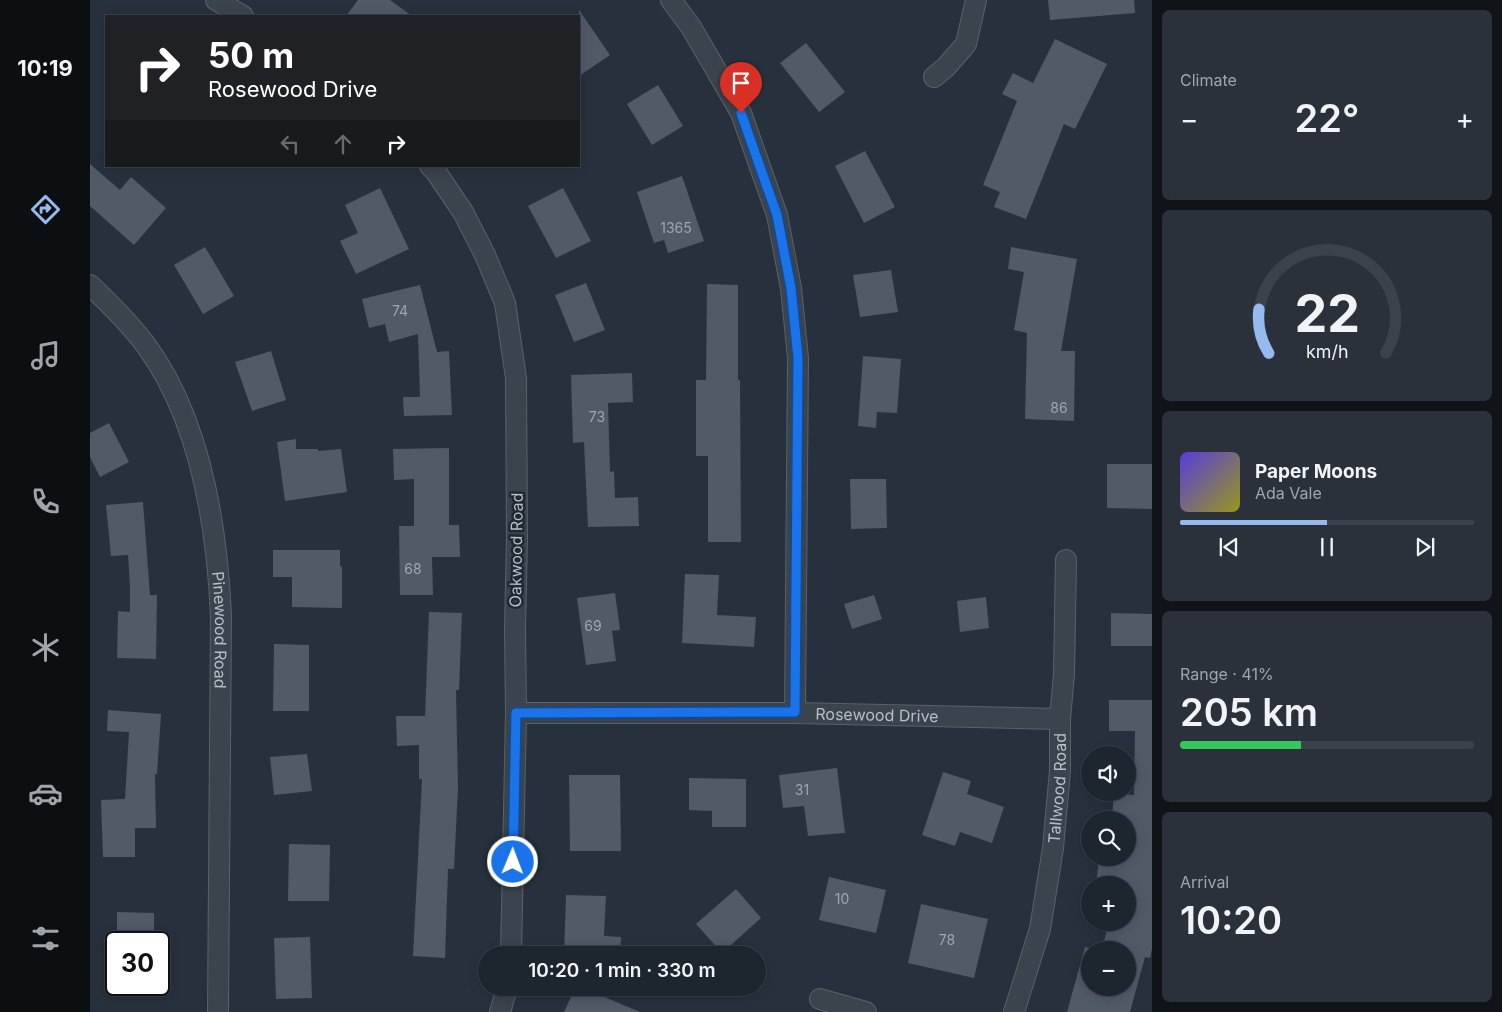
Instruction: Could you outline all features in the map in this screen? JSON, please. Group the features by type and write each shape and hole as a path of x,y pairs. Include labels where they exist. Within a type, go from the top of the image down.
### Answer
{"street":[{"path":"216,0 241,15"},
{"path":"671,0 691,27 741,113 777,215 791,288 798,358 795,712"},
{"path":"934,76 946,67 966,44 976,0"},
{"name":"Oakwood Road","path":"431,167 463,212 485,254 505,303 516,378 518,452 515,629 516,713 511,946"},
{"name":"Pinewood Road","path":"90,285 145,344 170,386 188,424 204,484 219,572 221,616 218,1012"},
{"name":"Tallwood Road","path":"1014,1012 1040,929 1053,848 1060,771 1066,560"},
{"name":"Rosewood Drive","path":"516,713 795,712 1060,719"},
{"path":"500,1012 505,996"},
{"path":"820,999 866,1012"}],"building":[{"path":"358,0 390,0 411,15 347,15"},
{"path":"1048,0 1134,0 1135,13 1050,20"},
{"path":"579,10 610,55 580,75 580,15"},
{"path":"1055,39 1107,64 1075,129 1064,124 1026,219 994,207 1000,192 983,185 1017,101 1002,94 1013,73 1033,83"},
{"path":"806,43 845,92 819,112 780,63"},
{"path":"658,85 683,126 652,145 627,104"},
{"path":"865,151 895,207 864,223 835,166"},
{"path":"90,164 120,190 131,177 166,208 134,245 90,206"},
{"path":"682,176 704,241 668,253 664,240 654,243 637,192"},
{"path":"380,188 409,249 356,274 340,241 358,233 345,205"},
{"path":"563,188 591,241 556,258 528,206"},
{"path":"205,247 234,296 203,314 174,265"},
{"path":"1011,247 1077,259 1061,351 1075,351 1074,421 1025,419 1027,333 1014,330 1024,272 1008,269"},
{"path":"891,270 898,312 860,317 853,275"},
{"path":"586,283 605,330 574,342 555,295"},
{"path":"707,284 738,285 741,542 708,542 708,456 696,456 696,380 706,380"},
{"path":"420,285 437,352 449,351 452,415 404,416 403,397 420,397 418,334 389,342 385,324 369,328 362,299"},
{"path":"271,351 286,400 252,411 235,362"},
{"path":"863,356 901,359 897,413 877,412 876,428 858,426"},
{"path":"632,373 633,402 608,403 610,472 614,471 615,498 638,497 639,526 588,527 584,442 573,443 571,375"},
{"path":"109,423 129,462 100,477 90,457 90,433"},
{"path":"296,439 296,449 318,449 318,451 341,449 347,492 285,501 277,442"},
{"path":"449,448 449,525 459,525 460,557 432,557 433,595 400,595 399,526 414,526 414,479 394,480 393,449"},
{"path":"1107,464 1152,464 1152,509 1107,508"},
{"path":"850,479 886,479 887,528 851,529"},
{"path":"143,502 150,595 157,595 156,659 117,658 118,611 130,612 128,555 111,556 106,505"},
{"path":"273,550 340,550 342,608 292,607 292,577 273,577"},
{"path":"685,574 719,575 717,615 756,617 754,647 682,643"},
{"path":"615,593 620,630 612,631 616,661 586,665 577,598"},
{"path":"874,595 882,619 852,629 844,604"},
{"path":"986,597 989,628 960,632 957,601"},
{"path":"429,612 462,613 459,690 456,690 458,787 454,869 448,869 445,958 413,956 422,779 419,779 419,745 397,746 396,716 425,716"},
{"path":"1111,613 1152,614 1152,646 1111,646"},
{"path":"274,644 309,645 309,711 273,711"},
{"path":"1109,700 1152,700 1152,949 1150,958 1145,957 1136,990 1136,941 1104,941 1107,931 1136,931 1136,876 1097,876 1098,866 1136,866 1136,811 1113,811 1113,801 1136,801 1135,731 1109,731"},
{"path":"108,710 161,714 157,774 155,774 156,828 135,828 135,857 103,857 101,800 125,799 129,732 107,731"},
{"path":"307,754 312,791 274,795 270,757"},
{"path":"837,768 845,833 808,836 804,806 783,808 779,775"},
{"path":"943,772 971,781 967,794 1004,807 992,843 960,832 955,846 922,835"},
{"path":"569,775 620,775 621,851 570,851"},
{"path":"689,778 746,779 746,827 712,827 712,811 689,810"},
{"path":"289,844 330,845 329,901 288,901"},
{"path":"829,877 886,890 876,933 819,920"},
{"path":"736,889 761,918 730,946 716,946 696,924"},
{"path":"566,895 606,896 604,936 621,937 620,946 564,946"},
{"path":"921,904 988,919 974,978 908,963"},
{"path":"117,912 154,913 154,931 117,931"},
{"path":"310,937 312,998 276,999 274,938"},
{"path":"1081,961 1081,996 1134,996 1130,1012 1067,1012"},
{"path":"571,996 602,996 640,1012 564,1012"}],"route":[{"path":"513,862 516,713 795,712 798,358 791,288 777,215 741,113"}]}
